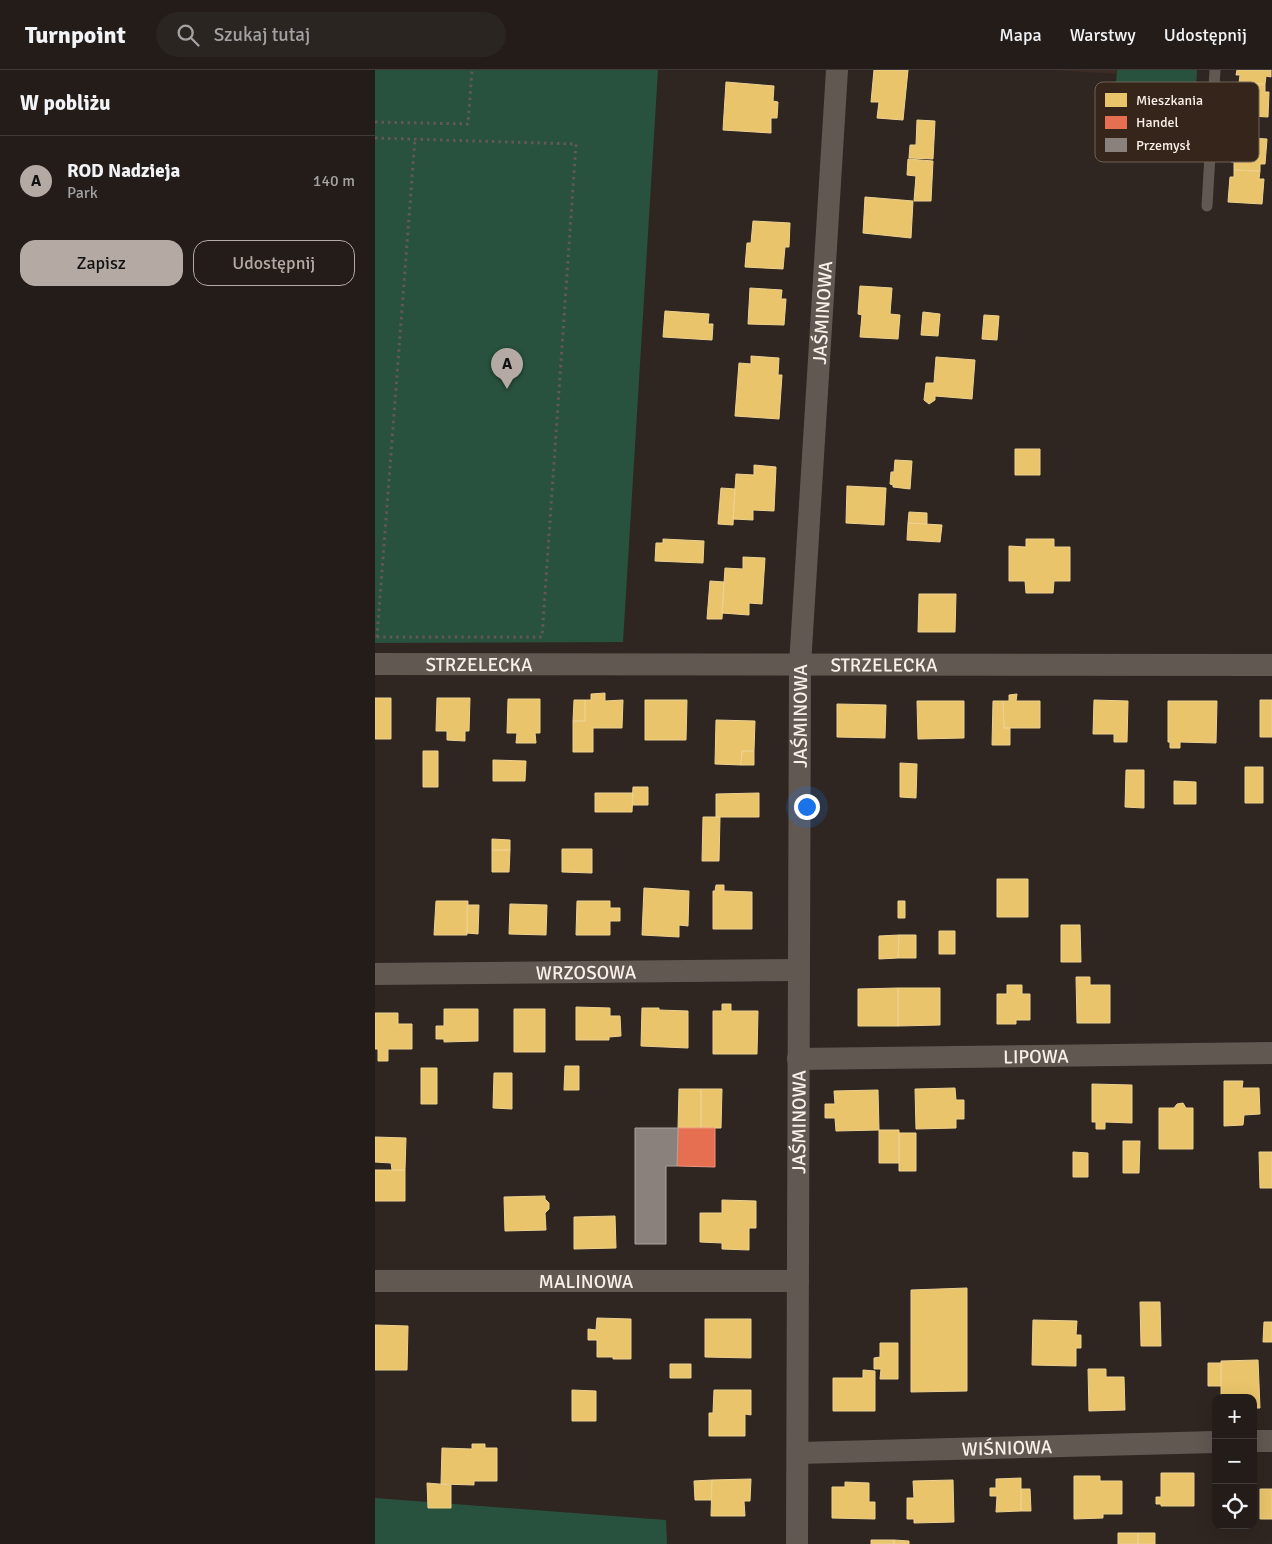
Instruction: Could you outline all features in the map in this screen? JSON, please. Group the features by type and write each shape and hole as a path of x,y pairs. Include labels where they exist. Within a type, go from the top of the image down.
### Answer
{"street":[{"name":"JAŚMINOWA","path":"797,1544 800,665 837,70"},
{"name":"STRZELECKA","path":"375,664 1272,665"},
{"name":"WRZOSOWA","path":"375,974 798,970"},
{"name":"LIPOWA","path":"798,1059 1272,1053"},
{"name":"MALINOWA","path":"375,1282 797,1281"},
{"path":"1257,1441 1272,1441"},
{"name":"WIŚNIOWA","path":"798,1453 1212,1442"}],"lane":[{"path":"1207,206 1210,162"}],"path":[{"path":"375,122 468,124 472,70"},
{"path":"375,138 576,144 542,637 376,637 415,140"}],"shaded area":[{"path":"1052,70 1117,70 1117,74"}],"green space":[{"path":"375,70 658,70 623,642 375,643"},
{"path":"1117,70 1197,70 1196,82 1116,82"},
{"path":"375,1498 666,1520 667,1544 375,1544"}],"building: Mieszkania":[{"path":"874,70 908,70 903,120 877,118 879,102 871,102"},
{"path":"1237,70 1271,70 1271,77 1266,76 1265,84 1259,84 1259,82 1239,82 1240,75 1236,75"},
{"path":"726,82 774,86 773,101 778,102 777,118 771,118 771,133 723,130"},
{"path":"1259,84 1265,84 1265,92 1269,92 1268,117 1259,116"},
{"path":"917,120 935,121 933,159 909,158 910,145 916,145"},
{"path":"1259,139 1267,139 1265,164 1260,164 1260,171 1234,170 1234,162 1259,162"},
{"path":"908,159 933,161 931,201 914,201 916,176 907,175"},
{"path":"1234,170 1260,171 1259,179 1264,179 1262,204 1228,202 1230,177 1234,177"},
{"path":"865,197 913,201 911,238 863,233"},
{"path":"753,221 790,223 789,247 785,247 783,269 745,267 747,243 751,243"},
{"path":"860,286 892,288 890,314 900,315 898,339 860,337 862,315 858,314"},
{"path":"750,288 782,290 781,299 786,299 784,325 748,324"},
{"path":"665,311 709,314 708,324 713,324 712,340 663,337"},
{"path":"923,312 940,314 938,336 921,335"},
{"path":"984,315 999,316 997,340 982,339"},
{"path":"751,356 779,358 778,375 782,375 779,419 735,416 739,363 751,364"},
{"path":"936,357 975,360 972,399 935,396 935,400 929,404 924,400 926,383 934,383"},
{"path":"1015,449 1040,449 1040,475 1015,475"},
{"path":"895,460 912,461 910,489 893,487 890,484"},
{"path":"754,465 776,467 774,511 753,510 753,520 733,519 736,474 754,475"},
{"path":"847,486 886,488 884,525 846,523"},
{"path":"721,488 735,489 733,525 718,524"},
{"path":"909,512 927,513 927,524 908,523"},
{"path":"908,523 942,525 940,542 907,540"},
{"path":"663,539 704,541 703,563 655,561 656,543 663,543"},
{"path":"1026,539 1054,539 1054,547 1070,547 1070,581 1054,581 1053,593 1026,593 1025,581 1009,581 1009,546 1026,547"},
{"path":"743,557 765,558 762,604 749,603 749,615 722,613 725,568 743,569"},
{"path":"710,581 724,582 722,619 707,619"},
{"path":"919,594 956,594 955,632 918,632"},
{"path":"605,693 605,701 623,700 622,728 593,728 593,752 573,752 573,721 585,721 585,700 591,700 591,694"},
{"path":"1017,694 1016,701 1040,701 1040,728 1004,728 1003,701 1009,701 1009,695"},
{"path":"375,698 391,698 391,739 375,739"},
{"path":"437,698 470,698 469,731 465,731 465,741 447,740 447,731 436,731"},
{"path":"508,699 540,699 540,733 535,733 536,743 516,743 517,733 507,733"},
{"path":"574,700 585,700 585,721 573,721"},
{"path":"645,700 687,700 686,740 645,740"},
{"path":"1094,700 1128,701 1127,742 1114,742 1114,734 1093,734"},
{"path":"1260,700 1272,700 1272,737 1260,737"},
{"path":"917,701 964,701 964,738 918,739"},
{"path":"993,701 1003,701 1004,728 1010,728 1010,745 992,745"},
{"path":"1168,701 1217,701 1216,743 1180,742 1180,748 1170,748 1170,742 1168,742"},
{"path":"837,704 886,705 885,738 837,737"},
{"path":"716,720 755,721 754,751 742,751 741,765 715,764"},
{"path":"423,751 438,751 438,787 423,787"},
{"path":"742,751 754,751 754,765 741,765"},
{"path":"493,760 526,761 525,781 493,781"},
{"path":"900,763 917,764 916,798 900,797"},
{"path":"1245,767 1263,767 1263,803 1245,803"},
{"path":"1126,770 1144,770 1144,808 1125,807"},
{"path":"1174,781 1196,782 1196,804 1174,804"},
{"path":"633,787 648,787 648,805 632,805"},
{"path":"595,793 633,793 632,812 595,812"},
{"path":"759,793 759,817 716,817 716,794"},
{"path":"703,817 720,817 719,861 702,861"},
{"path":"492,839 510,840 510,850 492,850"},
{"path":"562,849 592,849 592,873 562,872"},
{"path":"492,850 510,850 509,872 492,872"},
{"path":"997,879 1028,879 1028,917 997,917"},
{"path":"716,885 724,885 724,891 752,892 752,929 713,929 713,891 715,891"},
{"path":"644,888 689,891 688,926 679,925 679,937 642,935"},
{"path":"436,901 468,901 467,935 434,935"},
{"path":"577,901 610,901 610,908 620,908 620,921 610,921 610,935 576,935"},
{"path":"898,901 905,901 905,918 898,918"},
{"path":"510,904 547,905 546,935 509,934"},
{"path":"467,905 479,905 478,934 467,933"},
{"path":"1061,925 1080,925 1081,962 1061,962"},
{"path":"939,931 955,931 955,954 939,954"},
{"path":"899,935 898,958 879,959 879,936"},
{"path":"899,935 916,935 916,958 898,958"},
{"path":"1076,977 1090,977 1090,985 1110,985 1110,1023 1077,1023"},
{"path":"1007,985 1022,985 1022,994 1030,994 1030,1020 1016,1020 1016,1024 997,1024 997,994 1007,994"},
{"path":"898,988 898,1026 858,1026 858,989"},
{"path":"898,988 940,988 940,1025 898,1026"},
{"path":"722,1004 731,1004 731,1011 758,1011 757,1054 713,1054 713,1011 722,1011"},
{"path":"576,1007 610,1008 610,1016 620,1016 621,1036 609,1037 609,1040 576,1040"},
{"path":"642,1008 688,1011 688,1048 641,1046"},
{"path":"444,1009 478,1009 478,1041 444,1042 444,1039 436,1039 436,1026 444,1026"},
{"path":"514,1009 545,1009 545,1052 514,1052"},
{"path":"375,1013 398,1013 398,1024 412,1024 412,1049 388,1049 388,1061 378,1061 378,1049 375,1049"},
{"path":"565,1066 579,1066 579,1090 564,1090"},
{"path":"421,1068 437,1068 437,1104 421,1104"},
{"path":"494,1073 512,1073 512,1109 493,1108"},
{"path":"1224,1081 1243,1081 1242,1088 1259,1088 1260,1114 1244,1115 1243,1125 1224,1126"},
{"path":"1092,1084 1132,1085 1132,1123 1105,1122 1105,1129 1096,1129 1096,1122 1092,1122"},
{"path":"955,1088 956,1100 964,1100 964,1119 956,1119 956,1128 916,1129 915,1089"},
{"path":"679,1089 701,1089 701,1128 678,1128"},
{"path":"701,1089 722,1089 721,1128 701,1128"},
{"path":"878,1090 879,1130 836,1131 835,1118 825,1118 825,1104 835,1104 834,1091"},
{"path":"1183,1103 1186,1108 1193,1108 1193,1149 1159,1149 1159,1108 1174,1108 1177,1104"},
{"path":"879,1130 899,1130 899,1163 879,1163"},
{"path":"899,1133 916,1133 916,1171 899,1171"},
{"path":"375,1137 406,1138 405,1170 392,1170 391,1163 375,1162"},
{"path":"1123,1141 1140,1141 1139,1173 1123,1173"},
{"path":"1073,1152 1088,1153 1088,1177 1073,1177"},
{"path":"1259,1152 1272,1152 1272,1188 1260,1188"},
{"path":"375,1170 405,1170 405,1201 375,1201"},
{"path":"545,1196 549,1203 549,1209 545,1213 546,1230 505,1231 504,1197"},
{"path":"722,1200 756,1201 756,1228 749,1228 749,1250 722,1249 722,1243 700,1242 700,1213 722,1213"},
{"path":"615,1216 616,1248 574,1249 574,1217"},
{"path":"967,1288 967,1391 911,1392 911,1290"},
{"path":"1140,1302 1160,1302 1161,1346 1141,1346"},
{"path":"597,1318 631,1319 631,1359 597,1357 597,1340 588,1340 588,1329 596,1330"},
{"path":"705,1319 751,1319 751,1358 705,1357"},
{"path":"1033,1320 1077,1321 1076,1335 1081,1335 1081,1348 1076,1348 1076,1366 1032,1365"},
{"path":"1264,1322 1272,1322 1272,1342 1263,1342"},
{"path":"375,1325 408,1326 407,1370 375,1370"},
{"path":"880,1343 898,1343 898,1379 880,1379 881,1369 874,1369 874,1358 880,1357"},
{"path":"1258,1360 1260,1408 1257,1408 1257,1394 1221,1394 1221,1361"},
{"path":"1208,1363 1221,1363 1221,1386 1208,1386"},
{"path":"670,1364 691,1364 691,1378 670,1378"},
{"path":"1088,1369 1106,1369 1106,1377 1124,1377 1125,1410 1089,1411"},
{"path":"863,1370 875,1371 875,1411 833,1411 833,1378 863,1378"},
{"path":"572,1390 596,1391 596,1421 572,1421"},
{"path":"714,1390 751,1390 751,1415 745,1414 745,1436 709,1436 709,1413 713,1413"},
{"path":"472,1444 485,1444 485,1448 497,1448 497,1481 474,1481 474,1485 441,1484 442,1448 472,1449"},
{"path":"1161,1473 1194,1473 1194,1506 1161,1506 1161,1504 1156,1504 1156,1497 1161,1497"},
{"path":"1074,1476 1100,1476 1100,1481 1122,1481 1122,1514 1103,1514 1103,1518 1074,1519"},
{"path":"1021,1478 1021,1511 996,1512 997,1496 990,1496 990,1488 996,1488 996,1479"},
{"path":"751,1479 750,1501 744,1501 745,1516 711,1516 712,1480"},
{"path":"712,1480 711,1500 695,1500 694,1481"},
{"path":"953,1480 954,1522 914,1523 914,1519 907,1519 907,1498 914,1498 913,1481"},
{"path":"845,1482 869,1483 869,1502 875,1502 875,1519 832,1518 832,1487 845,1487"},
{"path":"427,1483 451,1485 451,1508 428,1508"},
{"path":"1021,1489 1030,1489 1031,1511 1021,1511"},
{"path":"1260,1489 1272,1489 1272,1519 1260,1519"},
{"path":"1118,1533 1138,1533 1138,1544 1118,1544"},
{"path":"1138,1533 1155,1533 1155,1544 1138,1544"},
{"path":"871,1540 894,1540 894,1544 871,1544"},
{"path":"894,1540 909,1541 909,1544 894,1544"}],"building: Handel":[{"path":"678,1128 715,1128 715,1167 677,1166"}],"building: Przemysł":[{"path":"635,1128 678,1128 677,1166 666,1166 666,1244 635,1244"}],"place":[{"name":"ROD Nadzieja","path":"507,389"}]}
